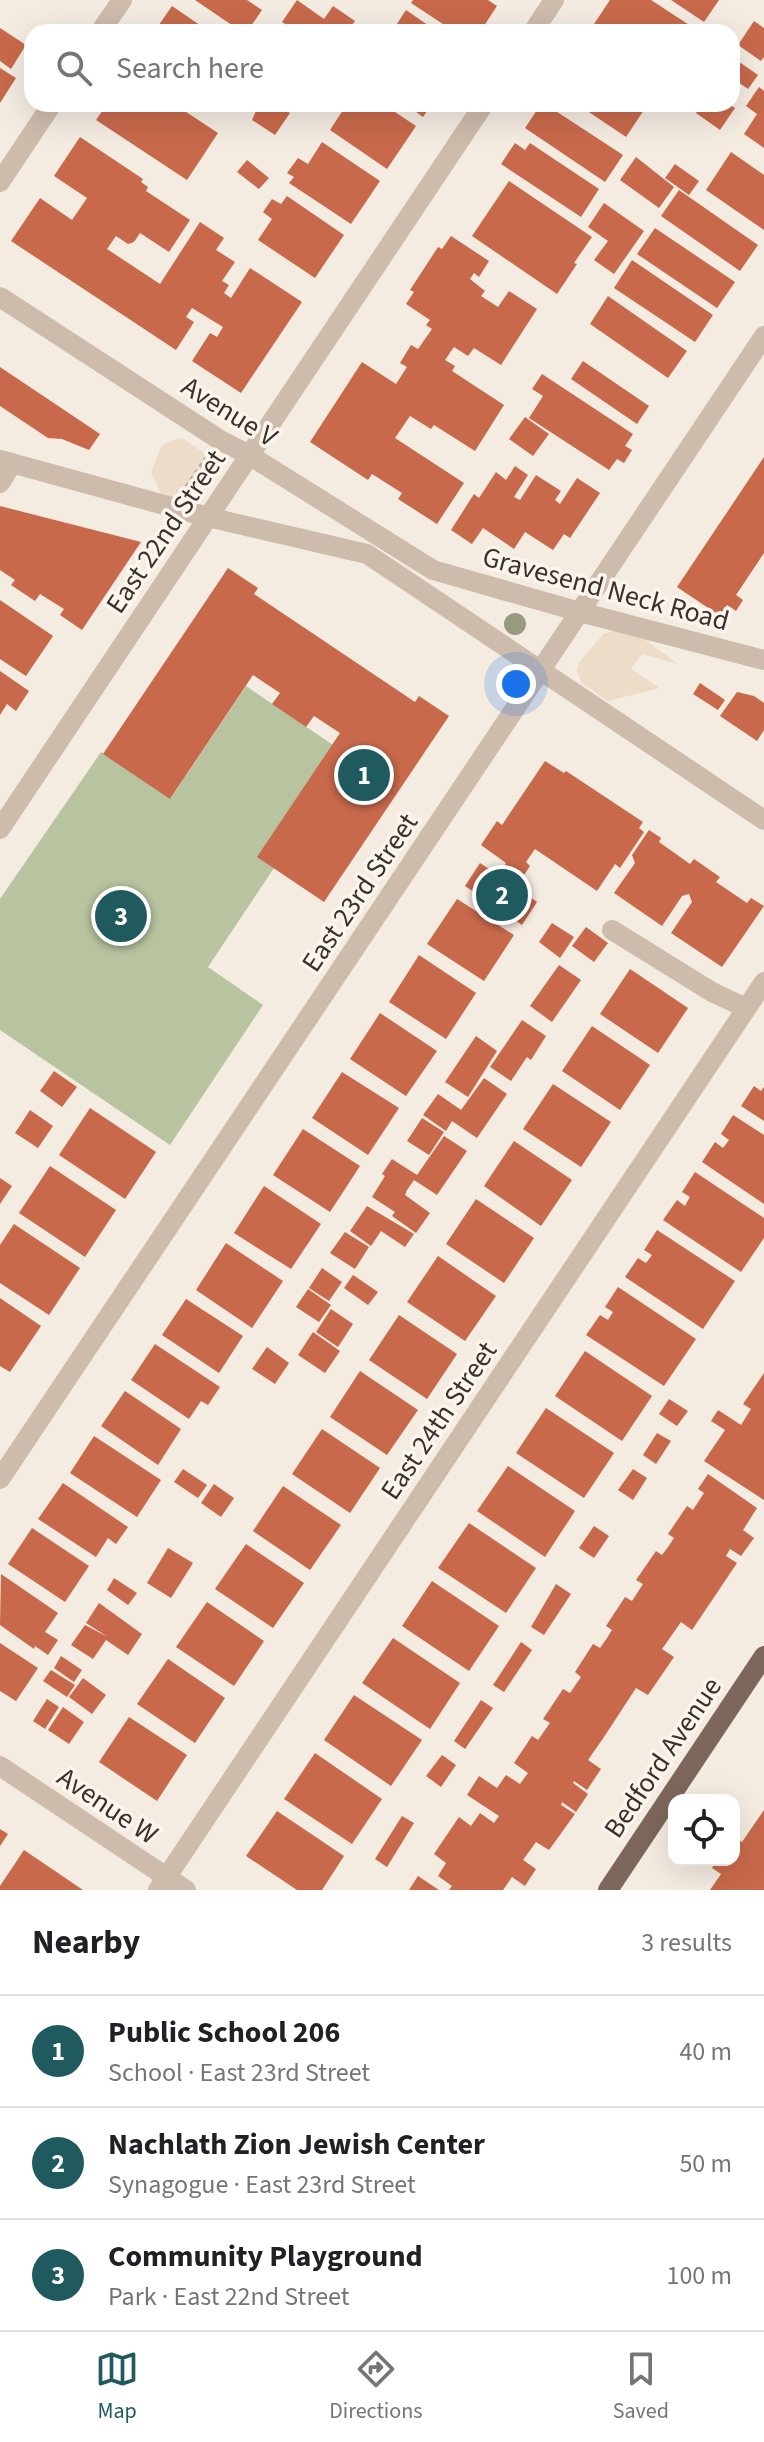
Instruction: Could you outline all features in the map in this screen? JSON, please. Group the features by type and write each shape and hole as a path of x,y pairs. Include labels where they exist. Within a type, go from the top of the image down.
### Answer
{"main road":[{"name":"Bedford Avenue","path":"608,1890 764,1656"}],"street":[{"path":"106,24 122,0"},
{"path":"538,24 554,0"},
{"path":"0,182 47,112"},
{"name":"East 22nd Street","path":"0,829 479,112"},
{"name":"Avenue V","path":"0,297 220,440 433,570"},
{"name":"East 23rd Street","path":"0,1479 764,336"},
{"path":"0,483 6,462 208,517 367,554 764,820"},
{"name":"Gravesend Neck Road","path":"433,570 764,660"},
{"path":"612,930 712,992 746,1008"},
{"name":"East 24th Street","path":"162,1884 764,982"},
{"name":"Avenue W","path":"0,1766 162,1884 186,1890"}],"path":[{"path":"185,490 209,456"}],"green space":[{"path":"246,686 333,745 258,857 274,868 208,967 263,1005 170,1145 0,1030 0,899 101,752 171,798"}],"shaded area":[{"path":"182,438 209,456 212,472 195,495 180,498 161,494 151,472 161,447"},
{"path":"613,631 644,639 678,664 642,654 631,669 660,688 608,701 581,682 577,670 579,663 603,634"}],"building":[{"path":"195,0 247,0 262,10 252,24 230,24"},
{"path":"297,0 324,19 333,6 355,21 353,24 282,22"},
{"path":"413,0 488,0 497,6 485,24 443,24 411,3"},
{"path":"610,0 651,0 688,24 594,24"},
{"path":"671,0 719,0 704,22"},
{"path":"172,6 198,24 160,24"},
{"path":"406,10 426,24 397,24"},
{"path":"754,21 764,28 764,57 761,61 740,46"},
{"path":"0,28 24,44 24,48 11,69 0,61"},
{"path":"740,62 758,75 748,89 740,84"},
{"path":"0,68 16,78 0,103"},
{"path":"759,87 764,91 764,148 744,134 757,114 746,106"},
{"path":"102,112 186,112 218,133 187,180 96,120"},
{"path":"256,112 290,113 275,135 252,120"},
{"path":"342,112 395,112 416,126 387,169 330,130"},
{"path":"536,112 557,112 623,155 605,182 525,128"},
{"path":"589,112 643,112 626,137"},
{"path":"697,112 732,112 720,130"},
{"path":"80,137 143,179 141,182 148,187 146,191 190,220 169,252 140,233 134,242 128,244 116,236 107,249 160,284 200,222 224,238 216,250 235,262 222,281 229,285 224,293 231,298 250,268 302,302 241,393 192,361 210,333 217,337 223,327 192,308 186,317 194,322 176,350 11,241 40,198 72,220 87,198 54,176"},
{"path":"322,142 380,181 351,224 289,183 294,177 287,173 298,158 308,164"},
{"path":"515,143 525,150 530,143 599,189 581,217 501,164"},
{"path":"731,152 764,175 764,230 706,190"},
{"path":"636,157 674,187 659,208 620,180"},
{"path":"247,160 269,178 259,189 237,172"},
{"path":"675,164 699,181 689,195 665,178"},
{"path":"509,181 592,237 557,294 472,236"},
{"path":"679,190 758,245 740,271 661,216"},
{"path":"287,196 344,235 315,278 258,240 272,219 263,212 272,199 281,204"},
{"path":"604,203 644,231 614,274 594,260 608,241 588,227"},
{"path":"655,228 735,282 717,308 637,254"},
{"path":"451,236 489,261 479,277 474,273 470,279 485,291 481,296 498,307 509,291 537,309 501,365 474,348 468,356 454,347 445,360 455,366 452,371 504,405 475,451 434,425 431,429 410,416 395,438 464,483 437,524 398,499 402,493 372,474 368,480 310,442 362,362 396,384 407,367 400,363 411,345 418,349 432,329 426,325 430,320 406,304 414,292 410,290 438,247 442,249"},
{"path":"632,260 713,315 695,342 614,288"},
{"path":"608,296 687,351 668,378 590,324"},
{"path":"583,361 649,406 637,424 571,379"},
{"path":"0,367 100,434 89,450 62,439 48,438 0,406"},
{"path":"542,374 633,434 625,446 632,450 624,463 617,459 609,470 529,418 543,396 532,389"},
{"path":"525,417 549,434 533,456 509,439"},
{"path":"764,457 764,553 736,595 743,600 736,611 727,605 720,616 677,587"},
{"path":"515,466 528,475 514,497 520,500 536,475 561,491 555,500 560,504 577,478 600,493 570,538 564,534 553,550 525,532 514,549 483,528 472,544 451,530 474,494 479,498 496,472 506,480"},
{"path":"0,506 141,542 82,630 60,615 64,609 40,594 35,601 11,585 15,580 0,570"},
{"path":"228,568 258,588 254,594 415,702 419,696 449,716 324,902 257,857 340,733 314,716 306,727 272,704 280,693 253,675 170,799 103,754"},
{"path":"0,600 53,636 26,676 0,659"},
{"path":"0,671 29,691 16,711 7,704 0,715"},
{"path":"700,683 725,700 718,710 693,694"},
{"path":"737,692 754,696 764,703 764,730 757,741 720,716"},
{"path":"545,761 564,773 566,771 643,822 639,828 644,832 620,868 615,864 597,891 535,849 526,862 530,866 516,887 537,902 522,925 465,886 480,863 498,875 506,863 481,845 497,821 502,825"},
{"path":"649,830 661,838 659,842 690,864 694,859 720,877 716,882 747,903 751,898 764,906 722,967 671,933 692,902 689,894 682,896 662,926 614,893 635,863 632,855"},
{"path":"457,899 514,935 484,981 427,944"},
{"path":"552,923 574,937 560,958 539,942"},
{"path":"586,927 608,943 594,962 572,946"},
{"path":"419,955 476,993 446,1039 389,1002"},
{"path":"559,965 581,980 552,1022 530,1006"},
{"path":"630,969 688,1008 658,1053 600,1014"},
{"path":"380,1013 437,1051 406,1096 350,1059"},
{"path":"522,1020 546,1036 531,1060 527,1057 511,1081 490,1067"},
{"path":"592,1026 650,1065 620,1110 562,1071"},
{"path":"476,1036 497,1051 468,1097 445,1082"},
{"path":"54,1071 77,1087 62,1107 40,1091"},
{"path":"342,1072 399,1108 368,1155 312,1118"},
{"path":"484,1078 507,1094 477,1138 452,1121 446,1131 423,1115 438,1094 461,1110"},
{"path":"553,1084 611,1122 581,1167 523,1129"},
{"path":"754,1086 761,1091 764,1087 764,1121 741,1106"},
{"path":"90,1108 156,1152 125,1199 59,1155"},
{"path":"30,1110 53,1126 38,1148 15,1133"},
{"path":"733,1115 764,1135 764,1204 702,1162 715,1142 723,1148 729,1140 721,1134"},
{"path":"422,1118 444,1132 429,1155 407,1141"},
{"path":"303,1129 360,1166 330,1212 273,1175"},
{"path":"444,1136 467,1151 437,1195 414,1180 407,1190 405,1195 430,1213 416,1233 392,1216 395,1212 372,1197 392,1159 417,1175"},
{"path":"514,1141 572,1180 541,1226 484,1186"},
{"path":"50,1166 116,1210 85,1257 19,1213"},
{"path":"695,1172 764,1218 764,1238 741,1272 663,1220 677,1200 685,1206 690,1197 682,1192"},
{"path":"0,1178 12,1186 0,1204"},
{"path":"264,1186 321,1224 291,1269 234,1233"},
{"path":"476,1199 534,1238 504,1283 446,1244"},
{"path":"367,1206 414,1234 405,1247 381,1231 371,1246 350,1231"},
{"path":"14,1224 80,1268 49,1315 0,1283 0,1245"},
{"path":"657,1230 735,1281 703,1329 625,1277 638,1258 646,1263 652,1255 644,1250"},
{"path":"345,1232 369,1247 355,1269 330,1253"},
{"path":"226,1243 283,1281 252,1328 196,1290"},
{"path":"438,1256 496,1296 465,1341 407,1302"},
{"path":"322,1268 342,1282 329,1301 309,1288"},
{"path":"353,1275 378,1292 368,1305 344,1288"},
{"path":"618,1287 696,1339 664,1386 586,1335 600,1315 608,1320 613,1312 605,1307"},
{"path":"308,1289 331,1305 319,1322 296,1307"},
{"path":"0,1298 41,1326 10,1372 0,1366"},
{"path":"186,1299 243,1336 219,1373 162,1335"},
{"path":"331,1309 353,1324 338,1347 316,1332"},
{"path":"399,1315 457,1354 427,1399 369,1360"},
{"path":"313,1332 340,1351 325,1373 298,1355"},
{"path":"155,1344 220,1387 208,1405 201,1401 189,1419 131,1380"},
{"path":"267,1347 289,1363 275,1384 252,1369"},
{"path":"585,1351 652,1396 622,1441 555,1396"},
{"path":"360,1371 418,1410 387,1455 330,1417"},
{"path":"764,1373 764,1500 704,1461 725,1430 711,1421 718,1410 741,1425 751,1409 743,1404"},
{"path":"125,1391 181,1429 158,1465 101,1426"},
{"path":"669,1399 688,1411 677,1426 659,1414"},
{"path":"546,1408 614,1453 584,1498 516,1453"},
{"path":"322,1429 380,1468 350,1513 292,1474"},
{"path":"657,1433 671,1441 656,1464 643,1455"},
{"path":"94,1436 161,1480 137,1517 70,1473"},
{"path":"508,1466 575,1511 545,1557 477,1511"},
{"path":"183,1469 207,1485 198,1498 174,1482"},
{"path":"633,1469 647,1478 633,1500 618,1490"},
{"path":"708,1474 757,1508 743,1530 754,1538 741,1556 730,1549 726,1556 737,1563 692,1630 681,1622 662,1649 674,1657 648,1695 636,1688 588,1760 601,1769 587,1790 574,1781 588,1794 576,1812 562,1802 561,1805 575,1814 549,1850 536,1842 523,1860 536,1869 525,1886 512,1877 503,1890 449,1890 452,1886 438,1876 446,1863 434,1854 459,1817 471,1826 480,1813 494,1823 499,1816 467,1795 479,1776 497,1788 506,1775 520,1784 528,1773 514,1763 532,1736 538,1740 550,1723 543,1719 563,1689 570,1693 581,1677 575,1672 593,1644 600,1648 607,1638 612,1630 606,1626 625,1597 632,1601 643,1584 636,1580 656,1551 662,1555 668,1547 674,1538 668,1534 687,1506 693,1510 704,1493 698,1489"},
{"path":"63,1483 128,1527 116,1544 108,1538 96,1557 38,1519"},
{"path":"214,1484 234,1498 221,1517 201,1503"},
{"path":"283,1486 341,1525 310,1570 253,1531"},
{"path":"469,1523 536,1568 506,1613 438,1568"},
{"path":"594,1526 609,1536 594,1558 579,1548"},
{"path":"32,1528 89,1566 65,1602 8,1564"},
{"path":"246,1544 304,1583 273,1628 215,1589"},
{"path":"168,1548 193,1563 171,1598 147,1583"},
{"path":"1,1574 58,1613 45,1632 58,1640 48,1655 0,1625"},
{"path":"114,1578 137,1593 128,1605 107,1590"},
{"path":"432,1581 499,1626 469,1671 402,1626"},
{"path":"556,1584 571,1594 544,1635 531,1627"},
{"path":"207,1602 264,1641 234,1686 176,1647"},
{"path":"99,1603 142,1634 128,1655 106,1640 93,1659 71,1645 85,1625 108,1637 86,1623"},
{"path":"393,1638 460,1683 430,1729 362,1683"},
{"path":"521,1642 532,1650 504,1692 493,1685"},
{"path":"0,1643 38,1668 16,1701 0,1691"},
{"path":"61,1656 82,1670 74,1682 54,1668"},
{"path":"168,1659 225,1698 195,1743 137,1704"},
{"path":"51,1670 75,1685 67,1697 43,1681"},
{"path":"83,1678 106,1695 92,1714 69,1697"},
{"path":"354,1695 422,1740 391,1786 324,1740"},
{"path":"47,1699 59,1707 45,1729 33,1721"},
{"path":"481,1700 493,1708 465,1749 454,1741"},
{"path":"63,1707 84,1722 69,1744 48,1730"},
{"path":"129,1717 187,1755 157,1801 99,1762"},
{"path":"315,1753 382,1799 352,1844 284,1799"},
{"path":"442,1755 456,1765 441,1787 426,1776"},
{"path":"764,1810 764,1890 710,1890 721,1874 713,1866 740,1866 742,1842"},
{"path":"277,1811 344,1856 322,1890 297,1890 246,1856"},
{"path":"402,1816 414,1823 387,1867 375,1859"},
{"path":"0,1829 8,1834 0,1846"},
{"path":"24,1850 83,1890 0,1890"},
{"path":"418,1876 439,1890 409,1890"}],"place":[{"name":"Public School 206","path":"364,775"},
{"name":"Nachlath Zion Jewish Center","path":"502,895"},
{"name":"Community Playground","path":"121,916"}]}
